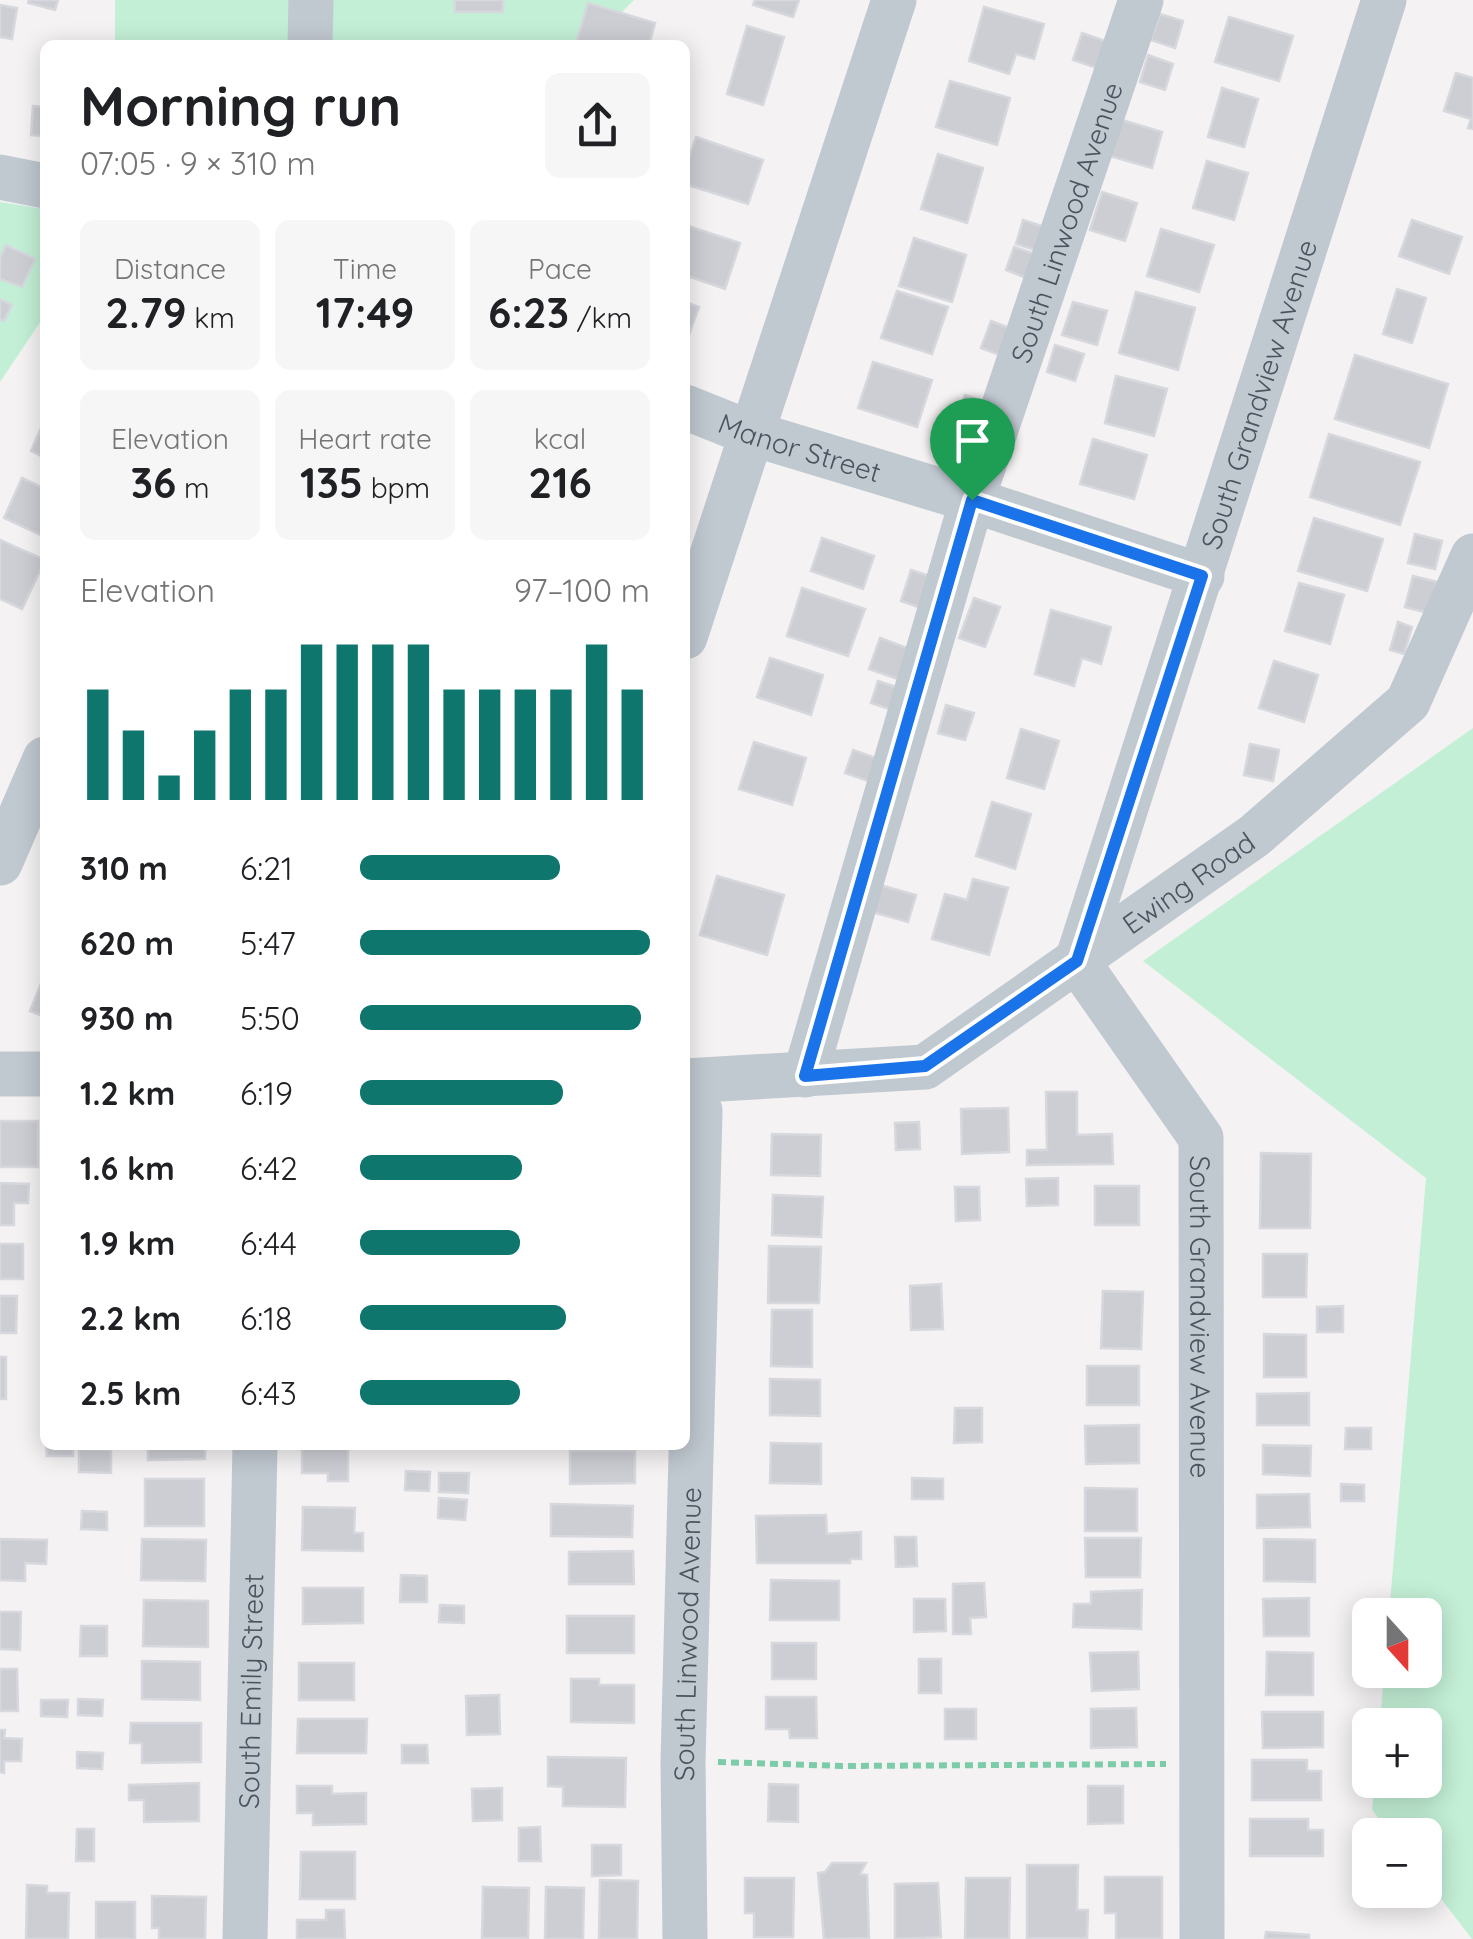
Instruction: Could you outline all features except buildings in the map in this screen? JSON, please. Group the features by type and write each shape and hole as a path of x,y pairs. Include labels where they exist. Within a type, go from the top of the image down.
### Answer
{"street":[{"path":"310,40 311,0"},
{"path":"690,622 894,0"},
{"name":"South Linwood Avenue","path":"805,1076 972,500 1142,0"},
{"name":"South Grandview Avenue","path":"1202,1939 1201,1138 1077,961 1384,0"},
{"path":"0,177 40,185"},
{"name":"Manor Street","path":"690,409 750,433 972,500 1202,576"},
{"name":"Ewing Road","path":"690,1081 925,1066 1254,836 1408,702 1473,556"},
{"path":"0,863 40,770"},
{"path":"0,1074 40,1074"},
{"name":"South Linwood Avenue","path":"685,1939 683,1761 700,1111 690,1098"},
{"name":"South Emily Street","path":"245,1939 255,1450"}],"path":[{"path":"683,1761 842,1766 1202,1764"}],"green space":[{"path":"115,0 634,0 594,40 115,40"},
{"path":"0,202 40,208 40,322 0,382"},
{"path":"1473,728 1473,1939 1442,1900 1442,1818 1378,1818 1372,1810 1373,1798 1442,1798 1442,1708 1381,1708 1383,1688 1442,1688 1442,1598 1390,1598 1426,1178 1143,961"}],"route":[{"path":"972,500 1202,576 1077,961 925,1066 805,1076 852,916 972,500"}]}
